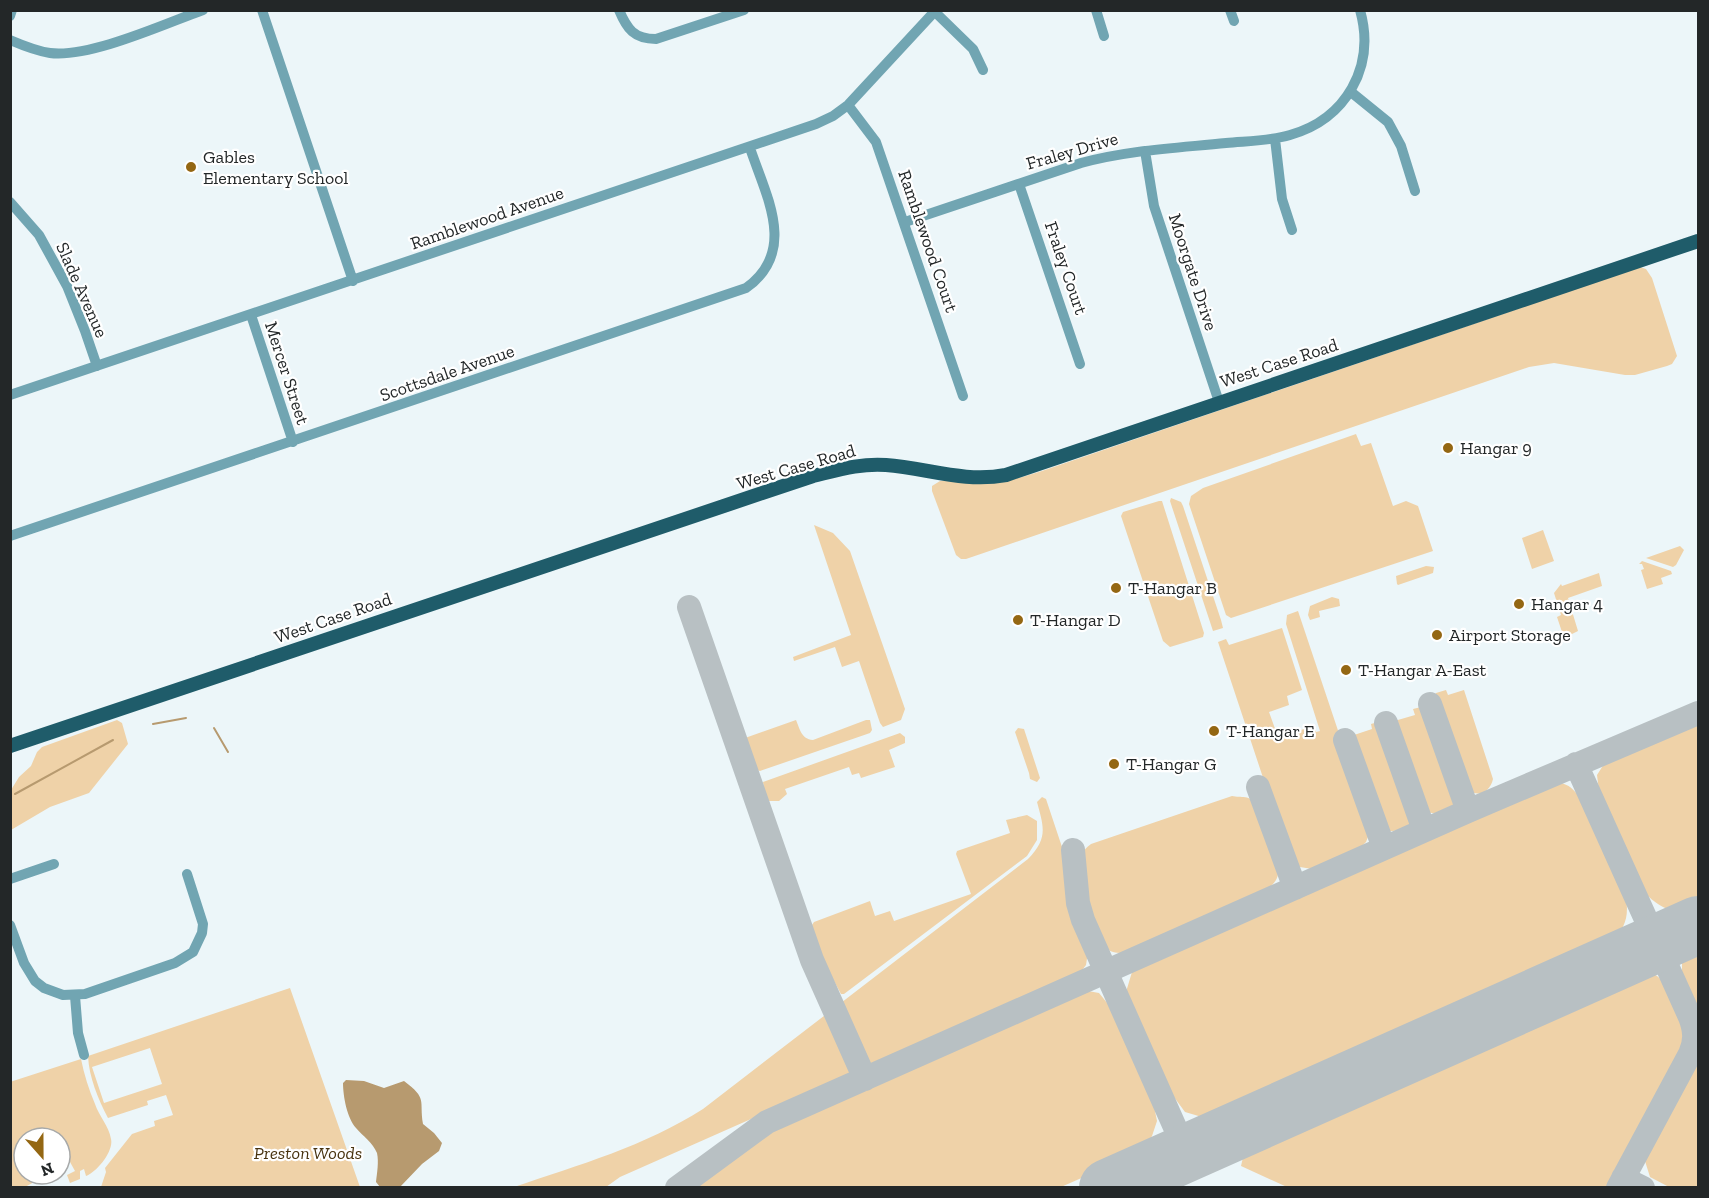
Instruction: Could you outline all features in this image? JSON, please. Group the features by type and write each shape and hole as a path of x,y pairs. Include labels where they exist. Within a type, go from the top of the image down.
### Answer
{"main road":[{"name":"West Case Road","path":"10,746 822,474 851,467 875,465 898,466 962,478 994,477 1027,468 1698,242"}],"street":[{"path":"10,16 12,10"},
{"path":"10,40 33,50 52,54 79,52 104,46 203,10"},
{"path":"262,10 353,281"},
{"path":"619,10 626,28 642,39 656,39 744,10"},
{"path":"1096,10 1104,36"},
{"path":"1360,10 1365,49 1358,78 1351,92 1388,122 1401,146 1415,192"},
{"path":"936,11 973,49 983,70"},
{"name":"Ramblewood Avenue","path":"10,395 816,124 833,116 848,105 936,11"},
{"name":"Fraley Drive","path":"904,222 1108,156 1275,139 1291,135 1322,120 1336,110 1351,92"},
{"name":"Ramblewood Court","path":"848,105 876,142 963,396"},
{"path":"1275,139 1282,199 1292,230"},
{"name":"Scottsdale Avenue","path":"10,536 746,288 765,270 776,245 772,215 750,148"},
{"name":"Moorgate Drive","path":"1145,151 1154,206 1219,402"},
{"name":"Fraley Court","path":"1019,184 1080,364"},
{"name":"Slade Avenue","path":"11,204 39,235 67,286 97,366"},
{"name":"Mercer Street","path":"251,315 293,442"},
{"path":"10,879 54,864"},
{"path":"10,926 13,942 35,981 53,993 75,996 85,994 175,963 193,952 202,933 203,924 187,874"},
{"path":"75,996 78,1033 84,1055"}],"green space":[{"path":"1640,267 1646,269 1652,278 1677,356 1672,364 1667,366 1635,375 1554,363 1529,367 966,559 961,559 956,555 932,491 932,486 940,481 1019,478 1042,471"},
{"path":"1356,434 1361,446 1371,443 1393,506 1406,501 1418,506 1433,551 1231,618 1226,615 1189,504 1191,496 1203,488"},
{"path":"1171,498 1181,502 1183,506 1223,628 1213,631 1170,501"},
{"path":"1162,501 1204,633 1203,637 1170,647 1163,641 1121,516 1123,512"},
{"path":"814,525 833,533 850,551 905,709 901,720 883,727 859,661 842,667 835,647 794,661 793,657 851,635"},
{"path":"1543,530 1554,561 1532,569 1522,538"},
{"path":"1680,546 1684,550 1673,567 1646,558"},
{"path":"1642,561 1671,571 1672,574 1661,578 1663,584 1647,589 1641,570 1644,569 1642,564 1639,564"},
{"path":"1426,566 1434,567 1433,573 1397,584 1396,576"},
{"path":"1599,573 1602,586 1568,598 1578,631 1564,638 1557,617 1561,615 1554,593 1561,584 1562,586"},
{"path":"1332,597 1339,599 1340,606 1319,611 1320,617 1310,620 1308,615 1310,606"},
{"path":"1298,611 1371,829 1362,846 1312,869 1300,867 1288,853 1218,642 1226,639 1229,645 1282,628 1302,690 1287,696 1289,705 1269,712 1278,737 1314,726 1316,732 1320,731 1286,624 1287,615"},
{"path":"1446,690 1448,695 1464,690 1493,779 1489,788 1481,793 1473,792 1465,786 1433,697 1436,693"},
{"path":"1425,706 1456,793 1453,805 1436,813 1428,812 1420,807 1391,722 1415,715 1413,709"},
{"path":"117,720 122,723 128,744 89,793 50,807 11,830 11,790 19,777 31,766 37,752 42,747"},
{"path":"796,720 803,736 813,740 866,720 870,720 872,730 870,733 760,771 757,770 745,738"},
{"path":"1378,722 1382,724 1413,814 1409,826 1395,831 1387,831 1377,822 1349,738 1372,729 1371,724"},
{"path":"1698,725 1698,905 1684,910 1672,910 1648,896 1599,791 1597,775 1604,764"},
{"path":"1018,728 1024,729 1040,778 1037,782 1030,779 1015,732"},
{"path":"900,733 905,737 905,743 889,750 895,767 861,778 859,773 852,775 849,767 785,789 787,794 779,801 769,801 765,796 763,782"},
{"path":"1559,783 1569,786 1580,797 1626,897 1625,922 1612,943 1212,1120 1185,1112 1171,1093 1126,992 1132,972"},
{"path":"1232,796 1248,798 1257,806 1277,859 1277,879 1268,889 1125,953 1107,949 1095,933 1086,907 1081,868 1081,857 1084,850 1091,844"},
{"path":"1042,797 1046,799 1064,853 1074,918 1088,952 1086,965 1080,973 620,1177 606,1187 514,1187 635,1144 703,1109 1028,859 1039,845 1043,832 1037,802"},
{"path":"1027,815 1037,821 1037,840 1027,856 841,994 812,931 814,922 870,901 875,916 890,911 894,921 971,894 956,854 957,851 1010,833 1006,820"},
{"path":"1698,948 1698,1012 1682,975 1682,963 1685,954"},
{"path":"1643,973 1655,975 1667,988 1679,1018 1684,1043 1608,1187 1287,1187 1241,1166 1244,1153"},
{"name":"Preston Woods","path":"290,988 360,1187 101,1187 106,1172 105,1168 132,1134 155,1126 154,1121 173,1115 166,1095 147,1101 148,1105 108,1118 95,1088 88,1056","holes":["150,1048 162,1084 104,1103 92,1067"]},
{"path":"1088,991 1099,993 1108,1004 1154,1106 1157,1121 1152,1136 1143,1151 1061,1187 696,1187 763,1136"},
{"path":"81,1059 93,1099 110,1134 110,1149 100,1166 86,1176 84,1169 80,1171 80,1179 72,1182 72,1172 75,1171 72,1166 72,1126 12,1126 12,1186 27,1186 11,1187 10,1082"},
{"path":"1698,1060 1698,1187 1669,1187 1650,1177 1645,1161"}],"shaded area":[{"path":"346,1080 364,1081 384,1088 404,1081 420,1096 423,1124 442,1143 439,1151 422,1164 400,1187 380,1187 376,1182 377,1153 350,1119 344,1094 343,1083"}],"waterway":[{"path":"153,724 186,718"},
{"path":"214,728 228,752"},
{"path":"15,794 113,740"}],"taxiway":[{"path":"689,607 812,960 865,1079"},
{"path":"1430,704 1468,811"},
{"path":"677,1188 767,1122 1468,811 1698,713"},
{"path":"1386,723 1424,830"},
{"path":"1345,740 1384,848"},
{"path":"1576,764 1690,1017 1694,1031 1690,1054 1618,1188"},
{"path":"1258,787 1295,888"},
{"path":"1073,850 1078,903 1083,920 1186,1152"},
{"path":"1623,1178 1643,1188"}],"runway":[{"path":"1108,1188 1698,925"}],"place":[{"name":"Gables Elementary School","path":"191,167"},
{"name":"Hangar 9","path":"1448,448"},
{"name":"T-Hangar B","path":"1116,588"},
{"name":"Hangar 4","path":"1519,604"},
{"name":"T-Hangar D","path":"1018,620"},
{"name":"Airport Storage","path":"1437,635"},
{"name":"T-Hangar A-East","path":"1346,670"},
{"name":"T-Hangar E","path":"1214,731"},
{"name":"T-Hangar G","path":"1114,764"}]}
